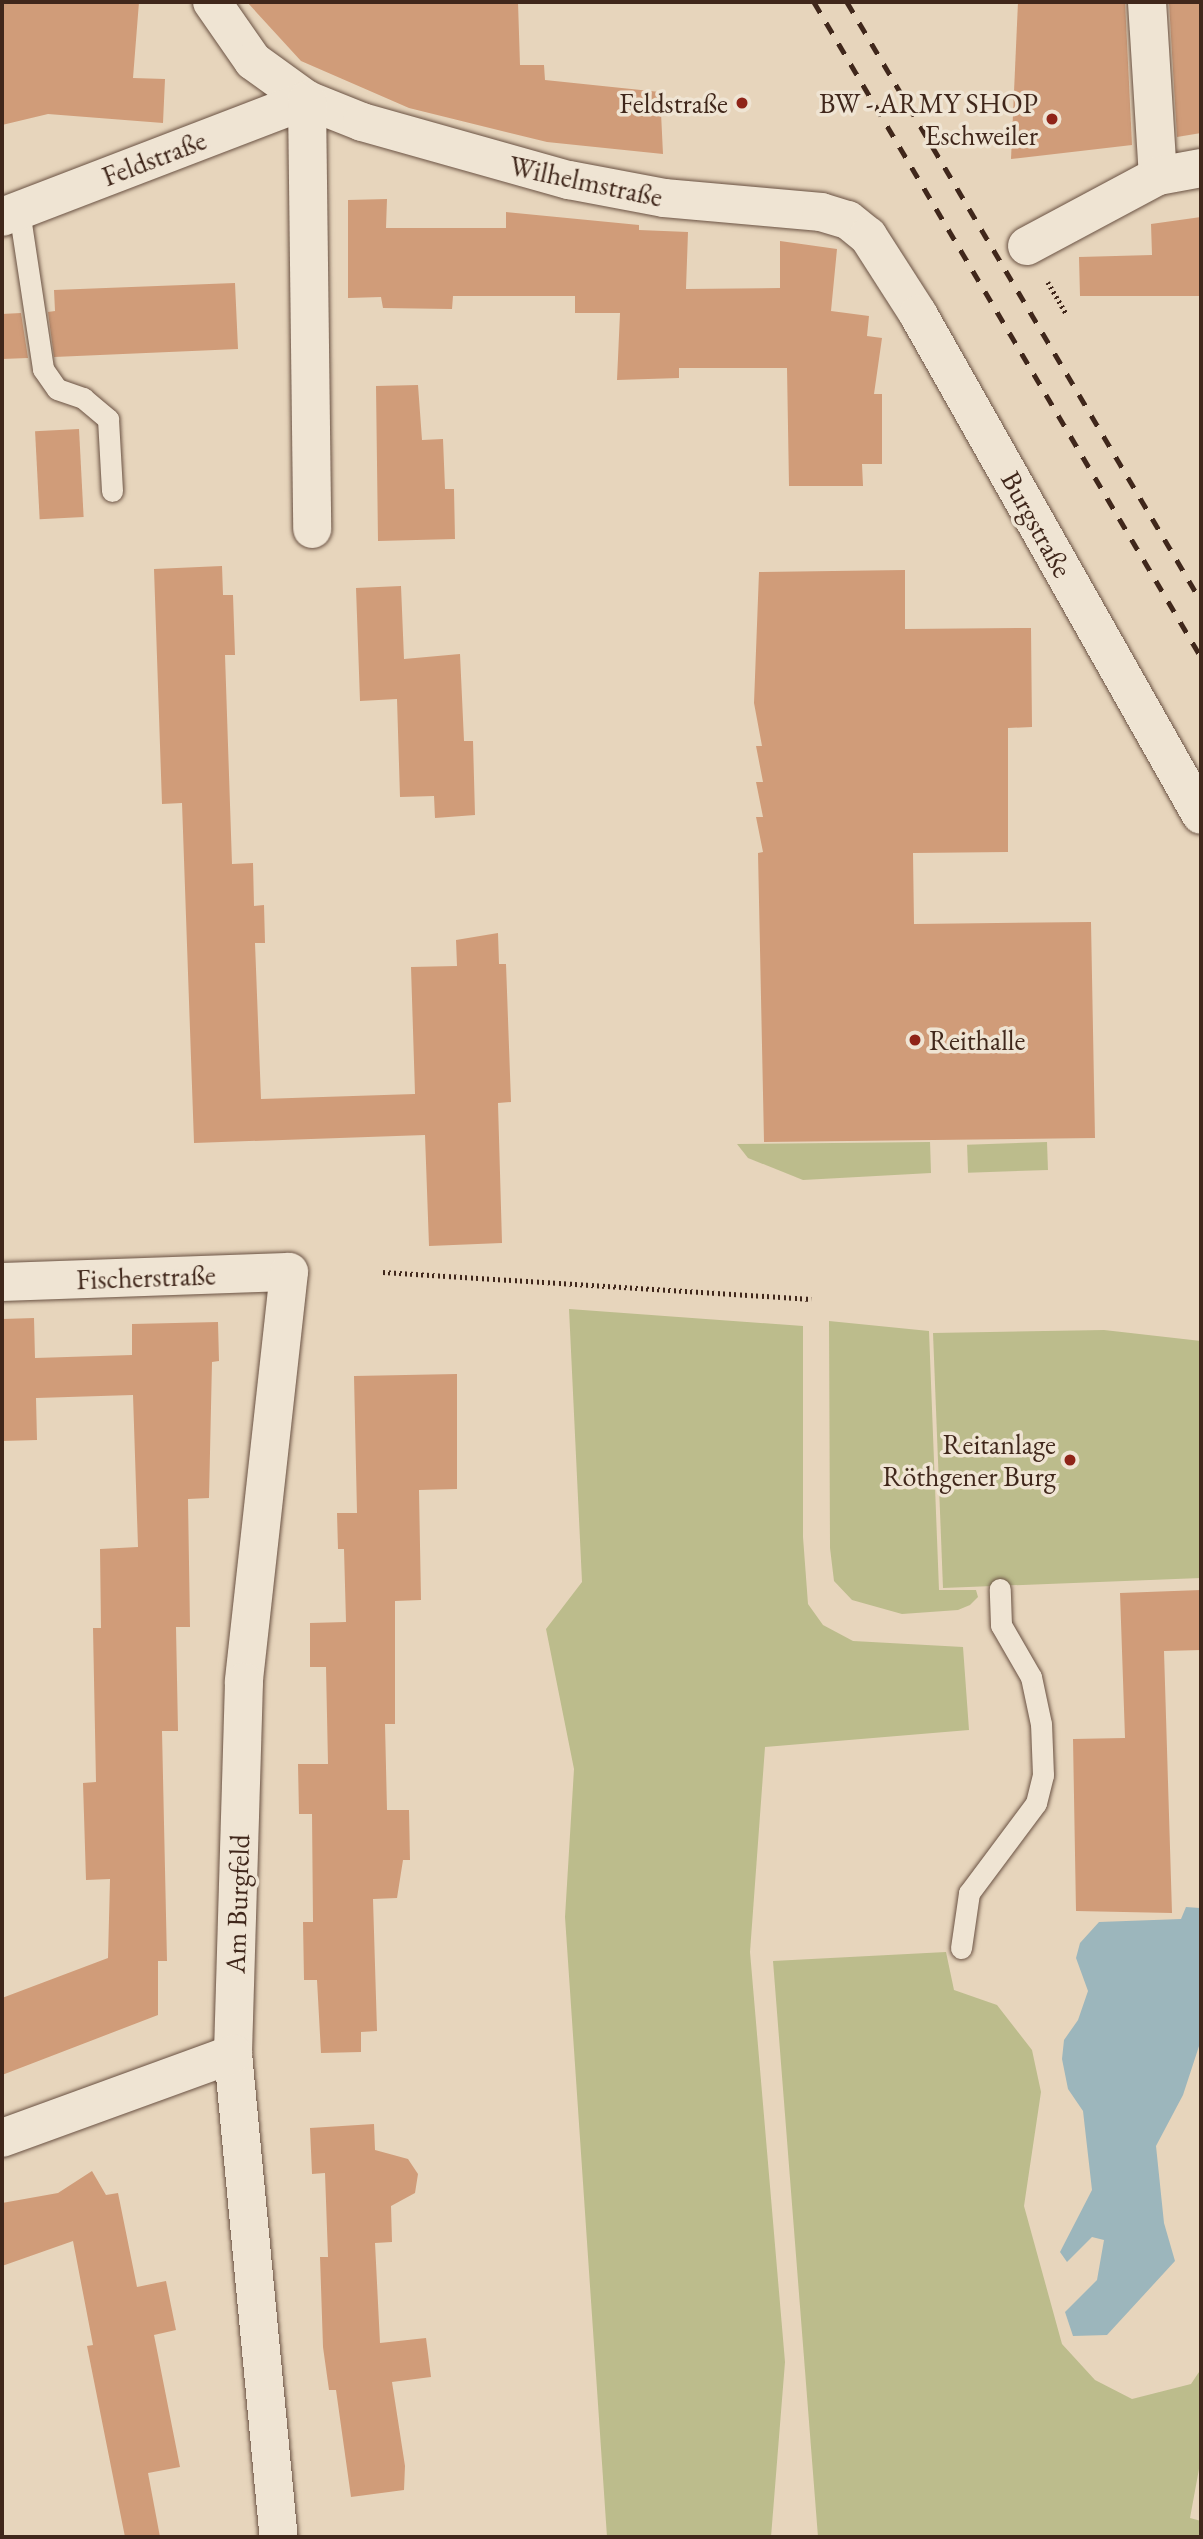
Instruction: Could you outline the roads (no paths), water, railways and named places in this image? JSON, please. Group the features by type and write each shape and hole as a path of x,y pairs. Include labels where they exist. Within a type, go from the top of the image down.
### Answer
{"street":[{"name":"Wilhelmstraße","path":"212,2 253,61 307,100 362,122 569,180 664,198 821,212 848,220 868,236"},
{"path":"1147,2 1158,176"},
{"name":"Feldstraße","path":"10,213 307,100"},
{"path":"307,100 312,529"},
{"path":"1027,246 1158,176 1201,169"},
{"name":"Burgstraße","path":"868,236 918,314 1201,815"},
{"name":"Fischerstraße","path":"2,1282 289,1272"},
{"name":"Am Burgfeld","path":"279,2537 233,2054 244,1682 289,1272"},
{"path":"2,2138 233,2054"}],"lane":[{"path":"10,213 43,369 57,388 83,398 108,419 112,491"},
{"path":"961,1948 969,1893 1036,1803 1043,1775 1041,1724 1031,1677 1001,1625 1000,1589"}],"water":[{"path":"1186,1907 1200,1908 1201,2040 1183,2095 1156,2146 1164,2223 1175,2261 1107,2335 1073,2336 1065,2312 1097,2280 1104,2240 1092,2237 1067,2262 1060,2252 1092,2190 1083,2111 1068,2089 1062,2059 1064,2040 1078,2020 1088,1991 1076,1958 1080,1943 1099,1922 1181,1919"}],"railway":[{"path":"814,2 1201,657"},
{"path":"847,2 1201,601"}],"place":[{"name":"Feldstraße","path":"742,103"},
{"name":"BW - ARMY SHOP Eschweiler","path":"1052,119"},
{"name":"Reithalle","path":"915,1040"},
{"name":"Reitanlage Röthgener Burg","path":"1070,1460"}]}
